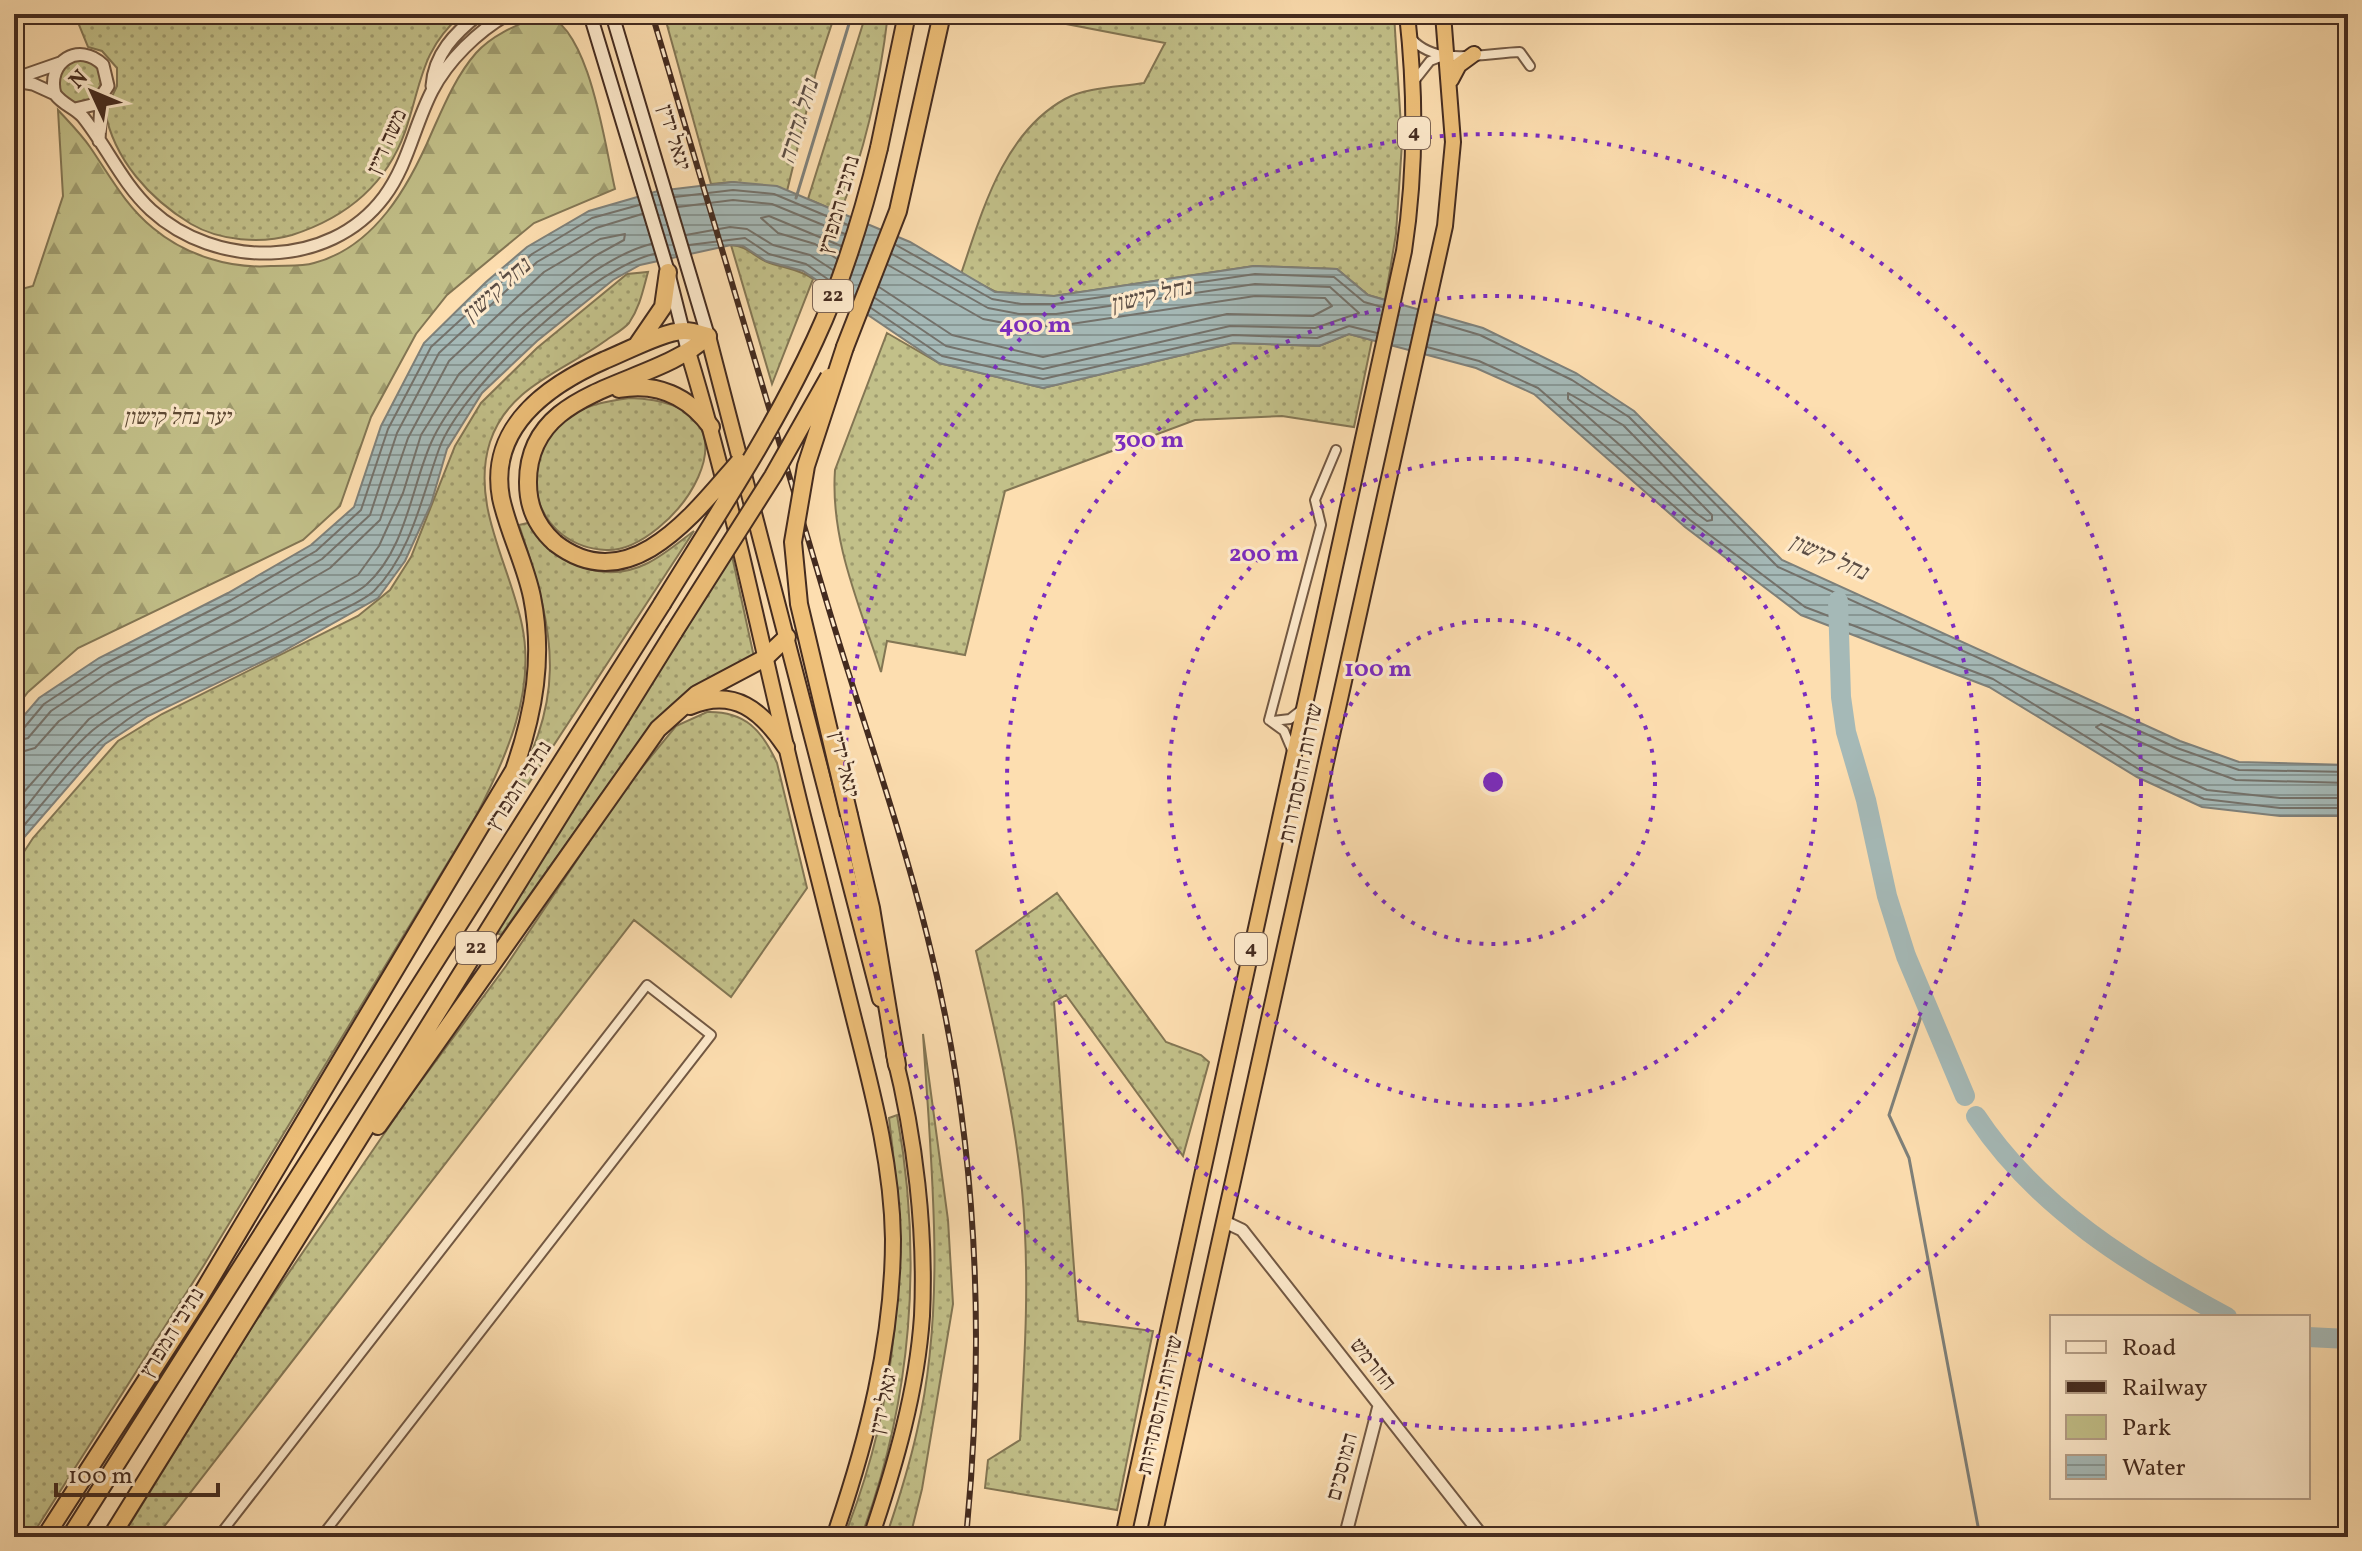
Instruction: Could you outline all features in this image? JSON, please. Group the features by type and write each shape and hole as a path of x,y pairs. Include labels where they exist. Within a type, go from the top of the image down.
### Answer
{"highway":[{"name":"נתיבי המפרץ","path":"70,1537 662,604 816,339 864,209 907,14"},
{"name":"22","path":"111,1537 773,476 845,347 898,211 942,14"},
{"name":"שדרות ההסתדרות","path":"1123,1537 1404,251 1413,184 1413,83 1407,14"},
{"name":"שדרות ההסתדרות","path":"1154,1537 1438,264 1450,190 1453,142 1443,14"},
{"path":"1450,84 1459,65 1474,54"},
{"path":"634,348 663,307 668,272"},
{"path":"198,1300 514,770 535,699 539,651 532,597 502,500 499,477 502,451 524,411 574,373 682,330 708,336"},
{"path":"708,336 689,355 590,396 553,418 541,432 532,454 528,494 534,517 555,543 586,558 611,561 648,550 681,528 764,433"},
{"name":"יגאל ידין","path":"708,336 897,1065 919,1211 922,1317 904,1424 871,1537"},
{"path":"845,347 806,466 793,542 799,604 871,908 897,1065"},
{"name":"יגאל ידין","path":"689,355 711,427 786,747 872,1091 891,1204 891,1272 877,1388 834,1537"},
{"path":"590,396 624,388 648,387 667,391 695,408 711,427"},
{"path":"280,1265 640,751 674,713 697,694 765,658 787,637"},
{"path":"674,713 706,700 743,702 764,717 786,747"},
{"path":"45,1537 198,1300 438,954"}],"main road":[{"path":"581,14 599,44"},
{"name":"יגאל ידין","path":"590,14 668,272 689,355"},
{"name":"יגאל ידין","path":"612,14 690,267 708,336"}],"street":[{"name":"משה דיין","path":"75,109 150,209 196,241 252,253 291,252 326,241 353,227 384,197 407,156 432,91 440,57 453,38 479,14"},
{"name":"משה דיין","path":"432,91 464,49 508,14"},
{"path":"1409,35 1424,51 1448,55 1520,52 1530,66"},
{"path":"14,80 79,54 99,61 108,81 101,101 99,141"},
{"path":"1413,83 1430,61 1448,55"},
{"path":"55,94 53,78 60,63"},
{"path":"14,80 55,94 64,104 75,109 92,107 101,101"},
{"path":"1269,720 1321,525 1315,500 1336,450"},
{"path":"1269,720 1290,719 1305,707"},
{"path":"1269,720 1284,731 1294,755"},
{"path":"218,1537 647,985 711,1035 321,1537"},
{"name":"החרמש","path":"1225,1222 1242,1230 1483,1537"},
{"name":"המוסכים","path":"1345,1537 1379,1406"}],"green space":[{"path":"87,14 462,14 448,28 430,55 397,151 375,183 346,209 311,228 280,238 254,240 215,234 191,224 148,190 125,162 116,146 105,111 117,86 117,68 102,51 88,47 77,20"},
{"name":"יער נחל קישון","path":"544,14 560,23 573,40 584,64 600,118 615,189 534,223 447,295 416,334 371,417 340,506 303,540 78,648 28,692 14,710 14,291 33,286 63,196 58,110 86,142 134,210 179,246 209,258 240,265 309,264 336,255 355,243 387,212 412,173 456,81 476,53 499,35"},
{"path":"664,14 835,14 816,72 787,191 733,182 711,184"},
{"path":"866,14 888,14 871,115 840,213 808,199"},
{"path":"1050,14 1394,14 1402,143 1396,234 1385,300 1368,295 1337,269 1254,266 1054,296 996,292 961,274 987,200 1010,153 1026,132 1044,114 1073,95 1144,83 1165,43 1056,22"},
{"path":"80,59 96,65 102,81 96,97 80,103 64,97 58,81 64,65"},
{"path":"731,245 813,279 772,384"},
{"path":"648,272 639,305 629,323 523,394 498,423 490,442 485,465 488,511 522,625 525,675 516,724 476,816 204,1265 31,1537 14,1537 14,867 33,838 118,741 162,714 358,616 390,590 411,557 455,446 481,403 537,348 627,274"},
{"path":"887,333 939,363 1043,388 1233,343 1319,346 1349,334 1372,340 1354,427 1282,416 1195,420 1005,491 965,655 887,641 881,672 842,548 837,522 835,470"},
{"path":"630,398 675,406 699,424 705,449 698,477 681,505 658,528 632,545 606,550 582,545 563,535 548,520 539,502 535,481 538,461 546,440 569,416 594,405"},
{"path":"528,523 538,537 565,559 596,571 613,572 648,563 694,531 510,812 502,809 538,735 547,702 550,670 542,603 519,525"},
{"path":"732,556 754,657 689,692 650,726 501,935 495,932"},
{"path":"707,712 742,719 758,732 771,751 777,763 807,888 731,997 634,920 156,1537 122,1537 255,1322 410,1096 506,966 626,787 676,726"},
{"path":"1057,893 1166,1042 1201,1055 1209,1062 1183,1156 1066,995 1054,1002 1078,1321 1153,1331 1117,1510 985,1488 988,1460 1020,1440 1026,1252 1014,1130 976,951"},
{"path":"923,1034 948,1220 953,1304 922,1489 910,1537 886,1537 917,1431 932,1333 933,1183"},
{"path":"897,1115 910,1222 908,1328 902,1381 892,1434 861,1537 844,1537 863,1486 877,1434 894,1330 898,1225 889,1118"}],"water":[{"name":"נחל קישון","path":"733,182 777,186 910,242 995,292 1054,296 1254,266 1337,269 1368,295 1483,328 1576,373 1634,411 1782,560 2180,741 2239,762 2348,765 2348,816 2280,816 2202,807 2137,777 1989,687 1801,615 1685,527 1534,394 1476,368 1349,334 1319,346 1233,343 1043,388 939,363 803,271 766,261 743,246 731,245 640,265 613,280 537,341 482,393 447,449 431,504 405,561 378,598 278,654 148,716 105,744 14,849 14,727 39,698 99,658 228,593 311,545 354,507 381,426 424,343 486,282 527,247 589,211 658,191"}],"waterway":[{"name":"נחל גדורה","path":"796,198 852,14"},
{"path":"1838,601 1841,697 1846,732 1866,800 1887,896 1906,956 1965,1096"},
{"path":"1925,1004 1889,1115 1909,1158 1980,1537"},
{"path":"1976,1116 2027,1179 2089,1232 2157,1277 2224,1315"},
{"path":"2310,1337 2348,1339"}],"railway":[{"path":"652,14 904,851 944,1009 967,1159 973,1234 975,1386 966,1537"}]}
